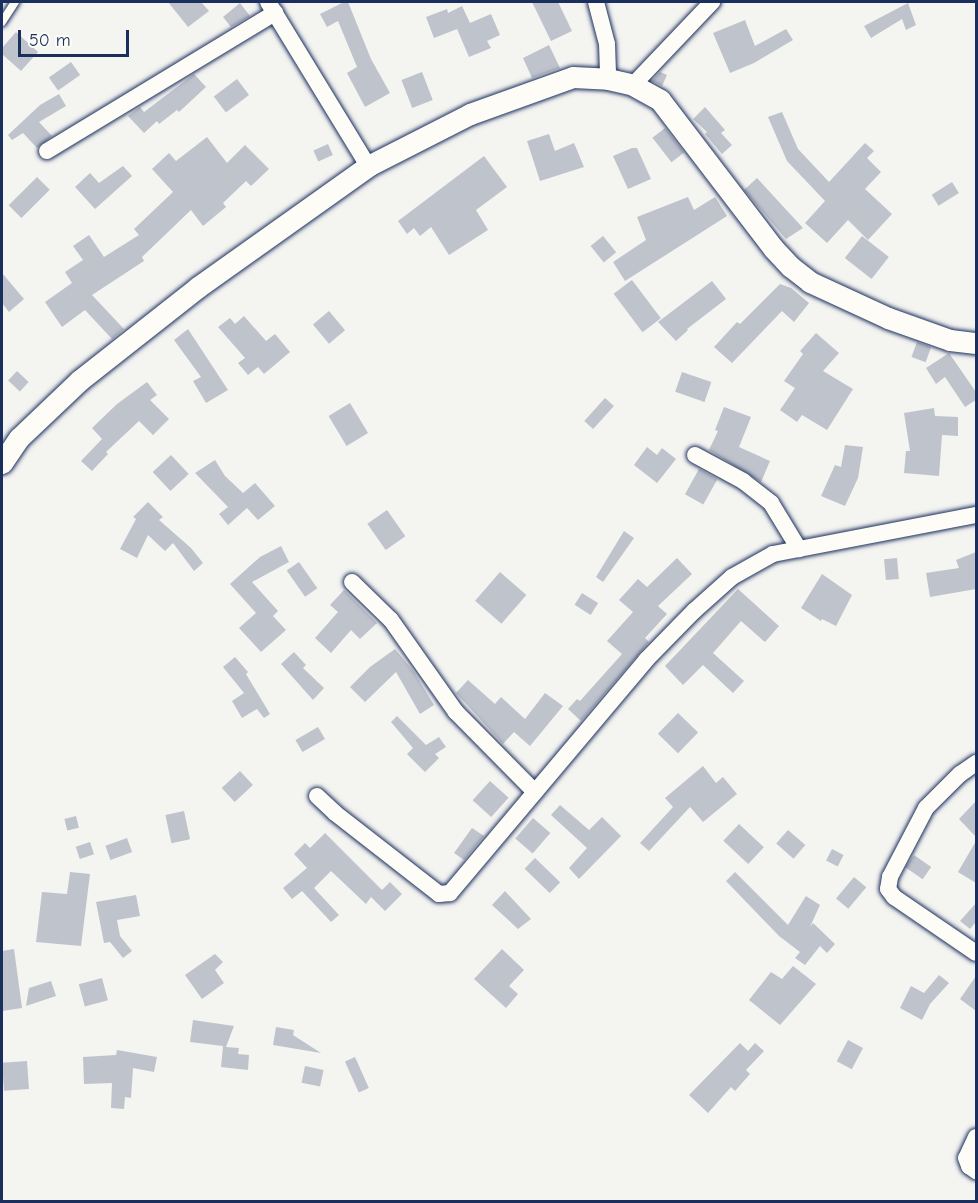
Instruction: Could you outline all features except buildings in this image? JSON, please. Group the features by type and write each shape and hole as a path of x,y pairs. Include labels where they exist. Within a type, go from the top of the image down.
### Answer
{"street":[{"path":"596,2 607,44 608,79"},
{"path":"633,85 712,2"},
{"path":"47,152 272,7 368,166"},
{"path":"2,463 19,438 80,380 198,287 368,166 480,110 573,77 608,79 633,85 660,100 773,248 810,282 888,318 950,340 976,343"},
{"path":"695,455 743,481 771,503 800,549"},
{"path":"317,796 334,813 439,894 450,893 646,660 694,611 732,577 773,554 976,515"},
{"path":"352,582 391,620 456,712 535,792"},
{"path":"976,762 960,774 927,808 890,877 888,889 894,897 976,953"},
{"path":"976,1137 966,1158 969,1166 976,1171"}],"lane":[{"path":"2,22 15,2"}]}
